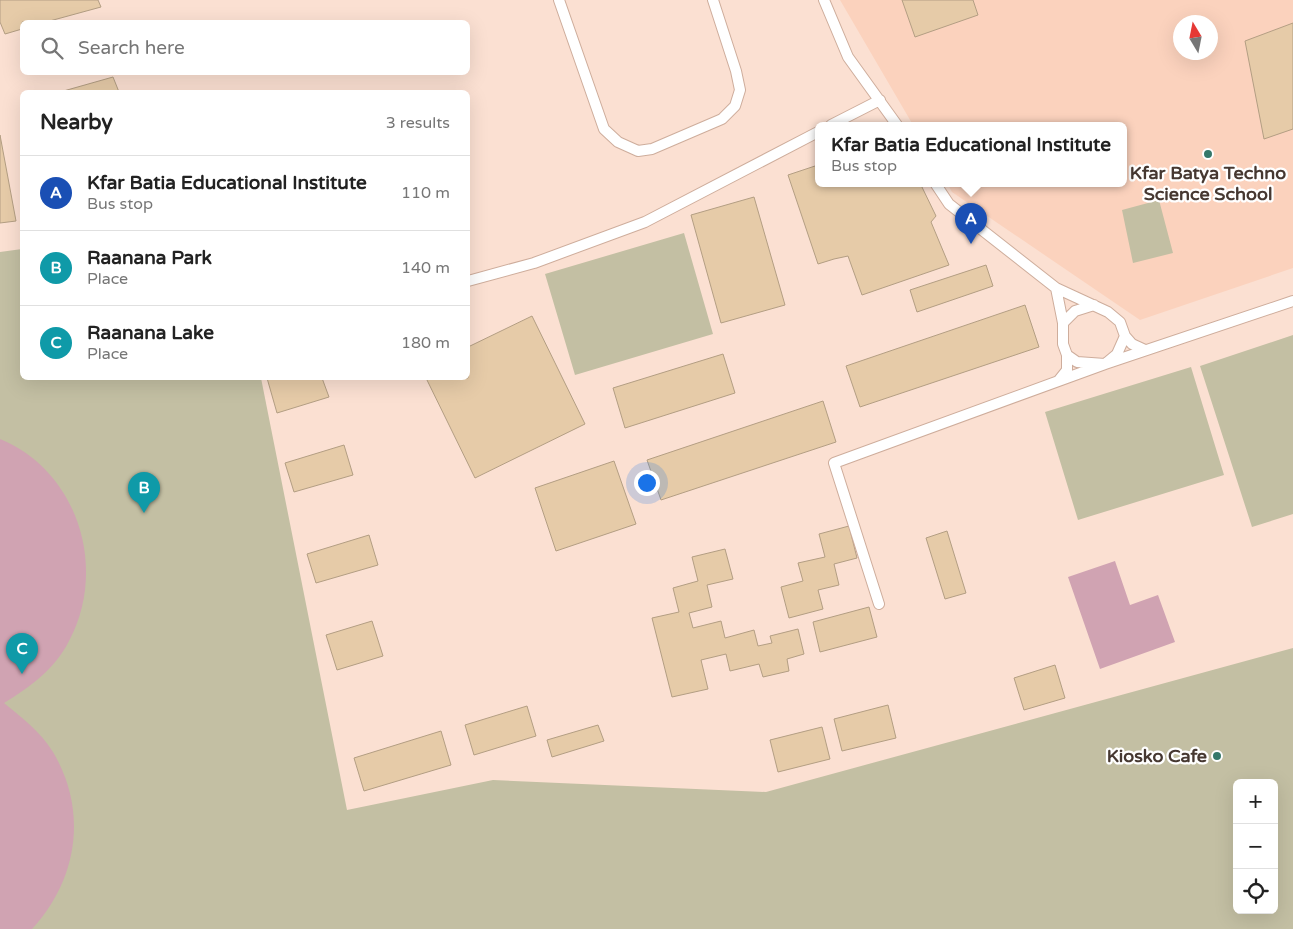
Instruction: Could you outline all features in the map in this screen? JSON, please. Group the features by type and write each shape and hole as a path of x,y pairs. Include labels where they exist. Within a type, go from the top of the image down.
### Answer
{"lane":[{"path":"559,0 604,129 618,142 638,151 652,149 722,119 735,106 740,90 713,0"},
{"path":"824,0 848,57 895,122"},
{"path":"837,122 880,100"},
{"path":"470,281 534,263 645,222 815,134"},
{"path":"938,187 949,204 1056,288 1108,312 1120,322 1125,336 1132,344 1145,350"},
{"path":"1056,288 1063,323 1063,344 1067,355 1067,370 1059,380"},
{"path":"879,604 834,462 1145,350 1293,302"},
{"path":"1063,323 1075,311 1094,305"},
{"path":"1067,355 1077,362 1105,364 1117,354 1125,336"}],"shaded area":[{"name":"Kfar Batya Techno Science School","path":"840,0 1293,0 1293,268 1140,320 952,192 949,187 1127,187 1127,122 911,122"},
{"path":"1159,200 1173,253 1133,263 1122,210"},
{"path":"684,233 713,334 575,375 545,274"},
{"path":"20,249 20,380 261,380 347,810 493,780 766,792 1293,648 1293,929 0,929 0,252"},
{"path":"1293,335 1293,514 1252,527 1200,366"},
{"path":"1191,367 1224,475 1078,520 1045,412"},
{"path":"0,439 27,454 49,474 66,498 78,525 85,553 86,583 80,613 69,641 49,669 23,691 4,703 37,731 53,752 64,774 71,798 74,821 73,844 68,867 60,889 48,909 32,929 0,929"},
{"path":"1115,561 1130,605 1158,595 1175,642 1100,669 1068,577"}],"building":[{"path":"0,0 98,0 101,7 53,20 20,20 20,30 5,34 0,22"},
{"path":"902,0 973,0 978,15 915,37"},
{"path":"1293,23 1293,129 1264,139 1245,41"},
{"path":"113,77 118,90 67,90"},
{"path":"0,135 16,221 0,223"},
{"path":"815,166 815,187 922,187 936,216 931,222 949,265 862,295 848,256 818,264 788,175"},
{"path":"754,197 785,305 721,323 691,215"},
{"path":"986,265 993,286 917,312 910,290"},
{"path":"1025,305 1039,347 860,407 846,366"},
{"path":"532,316 585,424 475,478 427,380 470,380 470,346"},
{"path":"723,354 735,393 625,428 613,388"},
{"path":"268,380 323,380 329,397 277,413"},
{"path":"823,401 836,442 661,500 647,460"},
{"path":"344,445 353,475 294,492 285,463"},
{"path":"614,461 636,524 556,551 535,488"},
{"path":"849,526 857,558 834,564 839,585 818,590 823,609 789,618 781,587 803,581 798,563 825,557 819,534"},
{"path":"947,531 966,593 945,599 926,538"},
{"path":"369,535 378,565 316,583 307,554"},
{"path":"725,549 733,579 707,585 712,607 689,613 693,628 721,621 725,638 754,630 758,646 772,643 770,636 798,629 804,654 787,659 789,671 763,677 759,664 730,671 726,654 701,660 708,689 672,697 652,618 679,612 673,588 698,581 692,557"},
{"path":"869,607 877,637 820,652 813,622"},
{"path":"372,621 383,656 337,670 326,635"},
{"path":"1055,665 1065,698 1024,710 1014,678"},
{"path":"888,705 896,738 842,751 834,719"},
{"path":"527,706 536,736 474,755 465,725"},
{"path":"598,725 604,741 552,757 547,740"},
{"path":"822,727 830,759 778,772 770,740"},
{"path":"441,731 451,765 364,791 354,758"}],"place":[{"name":"Kfar Batya Techno Science School","path":"1208,154"},
{"name":"Kfar Batia Educational Institute","path":"971,244"},
{"name":"Raanana Park","path":"144,513"},
{"name":"Raanana Lake","path":"22,674"},
{"name":"Kiosko Cafe","path":"1217,756"}]}
